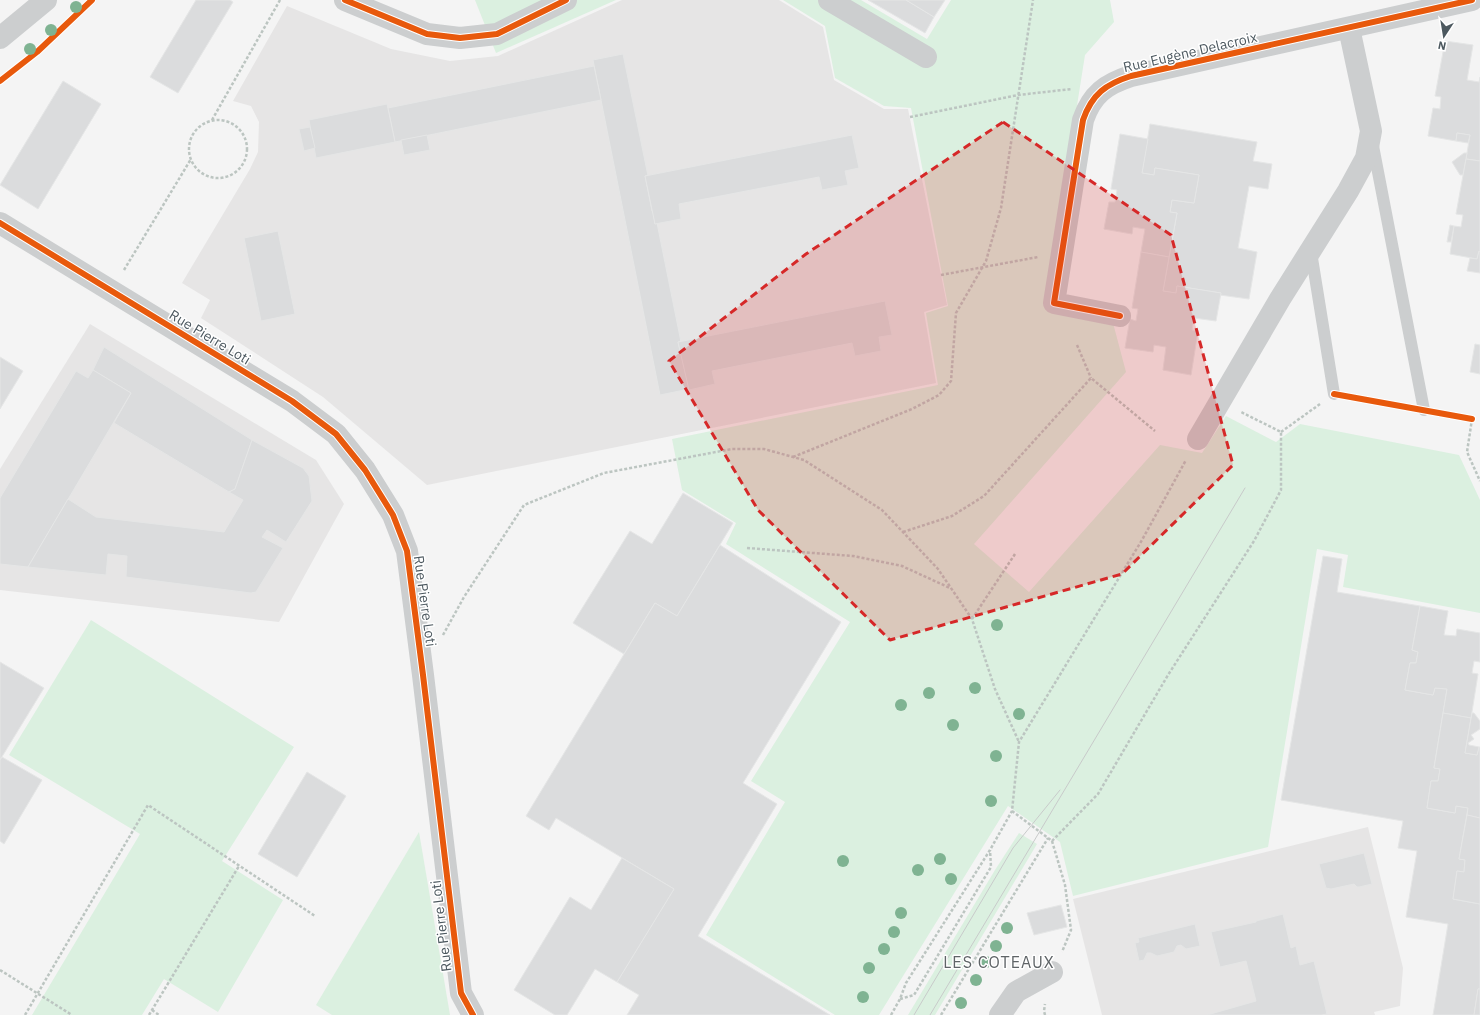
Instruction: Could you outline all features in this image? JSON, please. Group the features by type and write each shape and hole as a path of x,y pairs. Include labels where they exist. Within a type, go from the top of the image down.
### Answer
{"street":[{"path":"0,38 46,0"},
{"path":"345,0 427,34 460,38 497,34 566,0"},
{"path":"829,0 926,57"},
{"name":"Rue Eugène Delacroix","path":"1120,316 1054,303 1083,120 1088,106 1108,85 1131,76 1472,0"},
{"path":"1198,439 1280,299 1348,191 1366,158 1371,131 1350,28"},
{"name":"Rue Pierre Loti","path":"0,223 292,401 336,434 365,470 393,515 407,551 461,993 473,1015"},
{"path":"1000,1015 1016,992 1052,972"}],"lane":[{"path":"1371,131 1424,410"},
{"path":"1311,252 1334,394"}],"path":[{"path":"212,120 280,0"},
{"path":"792,457 912,409 939,395 951,381 956,313 986,261 1001,208 1034,0"},
{"path":"910,117 1018,96 1079,88 1098,95"},
{"path":"212,120 230,122 238,127 244,134 247,143 248,152 240,169 232,175 223,178 213,178 196,168 191,159 189,150 190,140 193,135 202,124 212,120"},
{"path":"112,291 191,159"},
{"path":"941,275 1062,253"},
{"path":"1077,345 1091,378 1155,431"},
{"path":"903,532 952,516 984,496 1091,378"},
{"path":"1282,432 1334,394"},
{"path":"1221,402 1282,432"},
{"path":"1472,419 1467,452 1480,481"},
{"path":"1052,841 1098,794 1168,675 1254,541 1281,490 1282,432"},
{"path":"891,1015 900,999 906,983 990,850 1012,811 1019,742 1142,540 1198,439"},
{"path":"441,639 464,597 524,505 604,473 732,449 764,450 804,460 882,510 938,570 972,619 995,689 1019,742"},
{"path":"747,548 853,556 902,566 951,588"},
{"path":"972,619 1015,554"},
{"path":"25,1015 148,805 315,916"},
{"path":"1012,811 1052,841 1065,885 1071,930 1052,972"},
{"path":"940,1015 1048,838"},
{"path":"900,999 914,995 991,867 990,850"},
{"path":"149,1015 239,866"},
{"path":"0,970 72,1015"},
{"path":"152,1010 159,1015"}],"highlighted area":[{"path":"1003,122 1171,235 1233,465 1122,574 890,640 758,510 669,361 806,254"}],"shaded area":[{"path":"622,0 779,0 823,27 834,80 884,109 908,109 947,305 924,312 936,383 427,485 323,397 201,318 210,300 182,283 250,169 258,152 259,122 251,106 233,101 287,6 391,49 450,61 498,56"},
{"path":"90,324 316,460 344,504 279,622 0,590 0,469"},
{"path":"1368,827 1403,968 1400,1006 1374,1012 1375,1015 1102,1015 1073,899"}],"green space":[{"path":"475,0 616,0 496,53"},
{"path":"783,0 861,0 927,39 951,0 1110,0 1114,22 1085,55 1045,308 1113,323 1126,372 974,544 1029,592 1160,445 1202,453 1226,416 1276,442 1300,424 1459,455 1480,500 1480,613 1343,587 1348,555 1317,549 1268,847 1073,896 1060,842 1008,806 879,1015 835,1015 706,935 785,802 751,781 850,622 726,544 736,523 682,490 672,439 938,385 926,313 948,306 911,108 884,106 835,78 825,26"},
{"path":"91,620 294,747 222,861 283,900 218,1012 164,979 142,1015 32,1015 140,834 9,755"},
{"path":"419,832 450,1015 332,1015 316,1005"},
{"path":"1019,833 1037,844 935,1015 908,1015 995,870"}],"building":[{"path":"196,0 230,0 233,2 178,93 150,77"},
{"path":"868,0 906,0 934,17 925,33"},
{"path":"906,0 945,0 934,17"},
{"path":"1445,41 1473,45 1467,80 1479,82 1480,77 1480,161 1466,159 1470,135 1457,133 1456,141 1428,136 1433,108 1440,109 1441,97 1435,96"},
{"path":"623,54 648,176 645,176 655,224 657,223 681,342 678,342 689,389 660,395 593,60"},
{"path":"594,66 601,100 395,142 388,108"},
{"path":"63,81 101,104 38,209 0,185"},
{"path":"387,104 395,142 316,158 309,120"},
{"path":"1150,124 1257,142 1253,161 1272,164 1268,189 1249,186 1238,248 1257,252 1249,299 1220,295 1221,293 1177,286 1176,293 1163,291 1177,213 1170,212 1172,200 1194,203 1199,175 1155,168 1154,175 1142,173"},
{"path":"310,127 315,148 304,151 299,129"},
{"path":"1457,133 1470,135 1468,143 1456,141"},
{"path":"1120,134 1148,139 1142,173 1154,175 1155,168 1199,175 1194,203 1172,200 1170,212 1177,213 1169,257 1141,252 1145,229 1133,227 1132,234 1104,229 1109,202 1115,202 1117,190 1111,189"},
{"path":"427,135 430,150 404,155 401,140"},
{"path":"852,135 859,168 845,171 848,185 822,190 819,177 679,204 681,219 655,224 645,176"},
{"path":"1464,153 1467,153 1463,175 1460,175 1452,162"},
{"path":"1466,159 1480,161 1480,252 1479,251 1477,259 1450,254 1454,226 1461,227 1463,215 1456,214"},
{"path":"1450,225 1454,226 1451,242 1447,242"},
{"path":"278,231 295,314 261,321 244,238"},
{"path":"1479,251 1480,273 1467,271 1470,258 1477,259"},
{"path":"1141,252 1169,257 1163,291 1176,293 1177,286 1221,293 1216,321 1194,318 1192,330 1198,331 1191,375 1163,370 1166,347 1154,345 1153,352 1125,348 1130,319 1136,321 1138,309 1132,308"},
{"path":"885,301 892,335 879,337 881,351 855,356 852,343 712,371 715,384 689,390 678,342"},
{"path":"1475,344 1480,345 1480,374 1470,372"},
{"path":"104,347 252,440 235,489 229,492 114,423 131,393 93,370"},
{"path":"0,357 23,371 0,409"},
{"path":"93,370 131,393 28,567 0,564 0,498 76,371 88,378"},
{"path":"252,440 303,468 309,476 312,501 286,542 267,530 262,537 283,548 256,592 251,593 126,577 127,556 108,554 106,575 28,567 68,499 96,517 224,532 243,500 229,492 235,489"},
{"path":"683,493 733,523 677,616 655,603 624,654 573,623 630,531 652,544"},
{"path":"720,545 841,622 743,783 777,804 698,936 830,1015 627,1015 639,995 617,982 674,889 556,818 549,830 526,816 655,603 677,616"},
{"path":"1323,556 1342,559 1337,592 1420,606 1412,650 1418,652 1416,663 1410,663 1405,690 1433,695 1435,688 1447,689 1434,768 1440,769 1438,781 1431,781 1427,808 1455,813 1456,806 1468,808 1459,859 1465,860 1464,872 1457,871 1453,899 1480,904 1480,989 1478,989 1474,1015 1433,1015 1448,924 1406,917 1417,851 1398,848 1403,821 1281,800"},
{"path":"1420,606 1448,611 1444,635 1456,636 1457,629 1480,633 1480,662 1474,661 1472,673 1478,674 1471,718 1443,713 1447,689 1435,688 1433,695 1405,690 1410,663 1416,663 1418,652 1412,650"},
{"path":"0,662 44,688 0,760"},
{"path":"1443,713 1471,718 1465,753 1477,755 1480,747 1480,818 1467,815 1468,808 1456,806 1455,813 1427,808 1431,781 1438,781 1440,769 1434,768"},
{"path":"1472,713 1474,713 1480,721 1480,729 1471,735 1474,739 1468,743 1469,745 1479,747 1477,755 1465,753"},
{"path":"2,757 42,780 4,844 0,841 0,760"},
{"path":"307,772 346,796 297,877 258,854"},
{"path":"1467,815 1480,818 1480,904 1453,899 1457,871 1464,872 1465,860 1459,859"},
{"path":"1364,853 1372,884 1359,887 1354,884 1331,889 1326,888 1319,864"},
{"path":"622,858 674,889 617,982 595,969 567,1015 555,1015 514,990 570,897 591,910"},
{"path":"1061,905 1067,927 1034,935 1027,913"},
{"path":"1283,914 1291,948 1296,946 1300,965 1314,961 1327,1014 1207,1015 1256,1001 1246,961 1220,967 1211,932 1256,922"},
{"path":"1195,924 1200,946 1186,949 1181,945 1177,946 1174,952 1157,956 1147,953 1144,960 1139,961 1135,943 1139,942 1138,938"},
{"path":"1478,989 1480,989 1480,1015 1474,1015"}],"tram line":[{"path":"930,1015 1245,488"},
{"path":"914,1015 1013,848 1060,790"}],"cycle path":[{"path":"0,81 37,52 92,0"},
{"path":"345,0 427,34 460,38 497,34 566,0"},
{"path":"1120,316 1054,303 1083,120 1091,103 1101,91 1114,83 1131,76 1472,0"},
{"path":"0,223 292,401 336,434 365,470 393,515 407,551 461,993 473,1015"},
{"path":"1334,394 1472,419"}],"district":[{"name":"LES COTEAUX","path":"999,962"}]}
